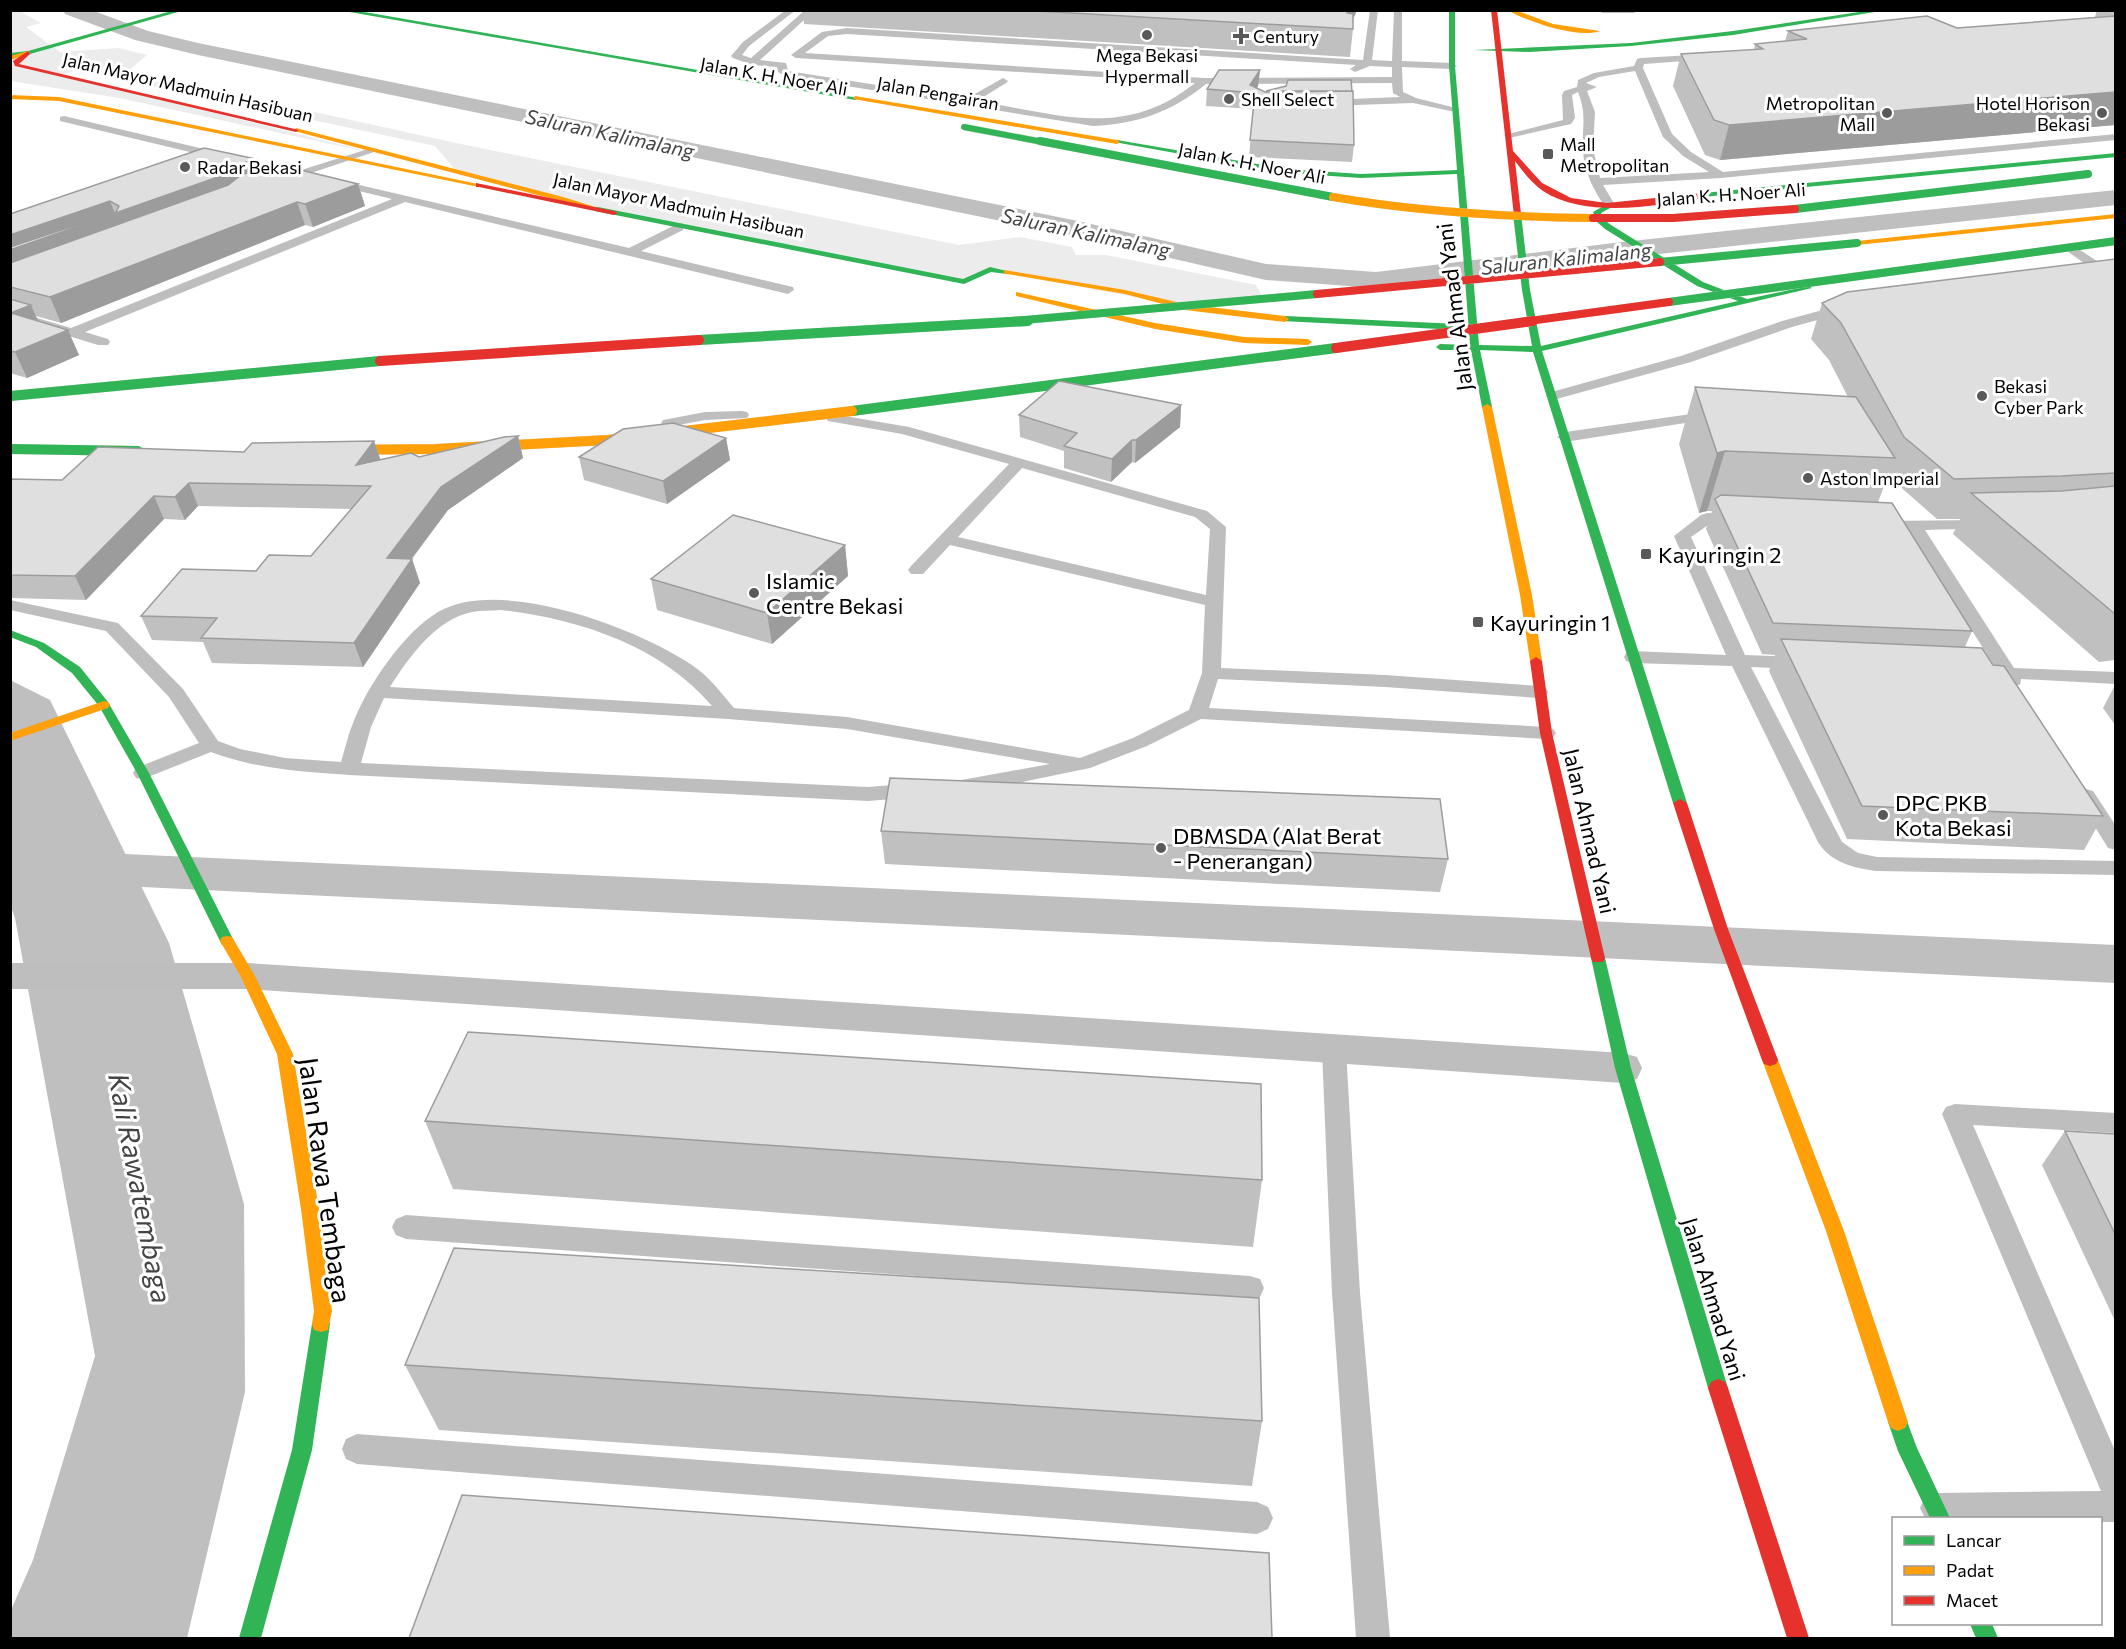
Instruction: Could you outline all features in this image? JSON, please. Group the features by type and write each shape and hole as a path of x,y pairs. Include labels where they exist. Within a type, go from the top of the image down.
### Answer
{"main road":[{"name":"Jalan Pengairan","path":"340,10 1286,171 1361,176 1461,172"},
{"name":"Jalan Ahmad Yani","path":"1452,10 1452,66 1475,348 1526,595 1546,733 1623,1068 1727,1418 1798,1638"},
{"path":"1494,10 1499,51 1507,82 1510,151 1526,290 1537,349 1721,929 1835,1231 1908,1451 1938,1513"},
{"path":"1509,10 1524,19 1550,27 1613,31"},
{"path":"1581,63 1682,41 1885,10"},
{"path":"10,57 179,11"},
{"name":"Jalan K. H. Noer Ali","path":"392,20 459,38 964,128 1382,206 1550,218 1673,218 1767,212 2106,172"},
{"path":"1630,30 1651,28"},
{"path":"1452,49 1564,50 1682,41"},
{"name":"Jalan Mayor Madmuin Hasibuan","path":"30,52 18,58 15,62 17,65 270,123 386,156"},
{"name":"Jalan Mayor Madmuin Hasibuan","path":"37,84 119,98 369,152 501,182 614,213 679,227 987,287"},
{"path":"10,98 58,99 614,213"},
{"name":"Jalan K. H. Noer Ali","path":"1510,151 1533,181 1551,195 1585,203 1609,205 2115,155"},
{"path":"1609,205 1597,212 1600,220 1608,227 1700,284 1747,302"},
{"path":"10,396 432,357 1041,320 1857,243 2115,216"},
{"path":"1009,292 1155,326 1244,340 1537,349 1865,275 2115,242"},
{"path":"320,451 435,449 620,439 1038,388 2115,242"},
{"path":"964,282 990,269 1125,292 1185,307 1281,319 1473,327 1532,325"},
{"path":"10,449 149,451"},
{"name":"Jalan Rawa Tembaga","path":"10,633 40,645 76,670 104,705 143,773 216,923 248,976 285,1053 310,1209 323,1311 303,1450 250,1638"},
{"path":"10,737 104,705"}],"street":[{"path":"11,976 248,976 1623,1068"}],"lane":[{"path":"792,10 746,44 736,56 752,62 852,69"},
{"path":"752,62 811,10"},
{"path":"1374,10 1398,65 1396,82 1398,93 1413,100 1455,109"},
{"path":"1261,70 1329,74 1359,68 1367,64 1398,10"},
{"path":"1602,10 1634,10"},
{"path":"1360,29 1385,31"},
{"path":"1204,81 1189,94 1143,118 1093,123 785,73 781,70 783,64 825,34 847,31 1367,64 1452,66"},
{"path":"815,67 840,46"},
{"path":"796,55 1150,74 1204,81 1396,82"},
{"path":"1715,57 1641,61 1637,81 1667,135 1687,154 1721,175"},
{"path":"1609,205 1595,182 1588,143 1591,123 1589,106 1581,88 1581,82 1586,78 1638,68"},
{"path":"1141,91 1150,74"},
{"path":"981,79 1015,81"},
{"path":"967,103 1003,81"},
{"path":"1262,90 1396,82"},
{"path":"1509,135 1567,122 1570,118 1567,95 1569,91 1601,85"},
{"path":"1320,104 1413,100"},
{"path":"64,119 788,290"},
{"path":"1595,182 1748,173 2115,137"},
{"path":"271,184 369,152"},
{"path":"1748,173 1774,187"},
{"path":"71,333 405,198"},
{"path":"630,252 679,227"},
{"path":"2071,248 2109,269"},
{"path":"2079,273 2109,269"},
{"path":"1553,396 1686,359 1776,328 1861,303"},
{"path":"10,314 103,342"},
{"path":"467,463 501,453 705,416 789,413 846,419 904,430 1201,514 1218,527 1211,673 1198,713"},
{"path":"1565,437 1724,413"},
{"path":"917,570 1018,462"},
{"path":"1753,520 1707,518 1682,536 1738,660 1829,842 1845,856 1877,864 2115,868"},
{"path":"1857,525 1915,527 1995,525"},
{"path":"1915,527 2020,693"},
{"path":"947,538 1214,602"},
{"path":"10,605 112,627 176,693 211,745 235,754 285,764 868,794 984,784 1083,764 1140,742 1198,713 1546,733"},
{"path":"349,769 363,720 379,692 422,633 448,614 473,606 510,605 556,613 621,635 688,670 728,712"},
{"path":"1633,657 1820,664"},
{"path":"1961,670 2115,678"},
{"path":"1211,673 1385,681 1539,692"},
{"path":"379,692 728,712 847,723 1083,764"},
{"path":"143,773 211,745"},
{"path":"2078,783 2115,843"},
{"path":"1334,1050 1346,1293 1373,1638"},
{"path":"2115,1123 1955,1114 2115,1490"},
{"path":"406,1227 1250,1288"},
{"path":"357,1449 1257,1518"},
{"path":"1938,1513 2063,1504 2115,1506"}],"shaded area":[{"path":"10,11 19,11 41,23 26,27 60,52 119,48 147,55 128,71 456,143 959,245 1020,237 1072,247 1076,255 1106,255 1256,285 1264,299 1185,307 990,269 964,282 679,227 458,173 435,146 77,70 61,75 386,156 119,98 11,81"}],"water":[{"name":"Kali Rawatembaga","path":"10,680 50,700 169,943 244,1204 245,1392 187,1638 11,1638 11,1610 33,1560 95,1356 15,918 11,907"}],"building":[{"path":"1020,10 1348,10 1347,13 1353,14 1353,29"},
{"path":"1927,16 1957,28 2115,16 2115,92 1729,125 1714,120 1681,54 1763,49 1755,44 1807,39 1788,31"},
{"path":"1219,70 1260,70 1250,85 1265,92 1353,91 1354,145 1250,140 1255,93 1207,89"},
{"path":"1288,80 1351,80 1352,91 1266,91 1286,86"},
{"path":"204,148 256,159 231,167 218,177 10,250 10,247 116,212 119,206 110,201 10,235 10,214"},
{"path":"276,164 358,184 305,204 297,202 50,297 10,287 10,263 228,185 241,175"},
{"name":"Bekasi Cyber Park","path":"2115,259 2115,473 1954,479 1904,437 1841,323 1822,303 1847,292"},
{"path":"10,299 31,305 11,313 68,330 15,352 10,351"},
{"path":"1059,381 1181,405 1136,440 1132,440 1112,459 1064,446 1077,433 1019,415"},
{"path":"1695,387 1856,397 1895,458 1725,451 1717,453"},
{"path":"673,423 726,438 663,481 579,457 623,429"},
{"path":"518,436 441,487 387,558 412,559 354,643 201,638 217,618 141,616 182,569 256,571 269,555 311,556 371,486 189,483 175,497 154,496 75,576 10,575 10,479 62,480 98,447 244,452 252,443 374,441 356,465 411,453 419,457 504,437"},
{"path":"2115,486 2115,614 1971,493 2061,491"},
{"path":"1721,495 1892,503 1972,631 1773,623 1715,499"},
{"path":"733,515 845,545 767,613 651,579"},
{"path":"1781,639 1982,648 1993,665 2004,666 2103,816 1862,806"},
{"path":"890,778 1440,799 1448,859 881,831"},
{"path":"468,1032 1261,1084 1262,1180 425,1121"},
{"path":"2065,1131 2115,1134 2115,1234"},
{"path":"454,1248 1259,1298 1262,1421 405,1365"},
{"path":"462,1495 1269,1553 1272,1638 409,1638"}],"waterway":[{"name":"Saluran Kalimalang","path":"72,10 142,36 198,49 1078,229 1266,272 1376,280 1622,250 2116,197"},
{"path":"81,868 2116,964"}],"traffic: fast":[{"path":"10,55 28,53 183,10"},
{"path":"340,10 855,98"},
{"path":"1452,10 1452,66 1475,348 1487,407"},
{"path":"1477,50 1529,50 1631,44 1733,33 1885,10"},
{"path":"964,127 1333,197"},
{"path":"1117,142 1286,171 1361,176 1461,172"},
{"path":"1703,195 2116,155"},
{"path":"1795,209 2088,174"},
{"path":"1609,205 1597,212 1600,220 1608,227 1700,284 1747,302"},
{"path":"598,209 964,282 990,269 1007,272"},
{"path":"1517,214 1526,290 1537,349 1680,803"},
{"path":"1669,302 2116,241"},
{"path":"1660,262 1857,243"},
{"path":"1440,347 1537,349 1808,288"},
{"path":"699,340 1041,320 1317,294"},
{"path":"1285,319 1459,327"},
{"path":"852,411 1336,348"},
{"path":"10,396 380,361"},
{"path":"10,449 138,451"},
{"path":"10,633 40,645 76,670 104,705 143,773 227,941"},
{"path":"1598,958 1623,1068 1718,1388"},
{"path":"250,1638 302,1450 321,1324"},
{"path":"1898,1422 1908,1451 1940,1517"},
{"path":"1981,1625 1987,1638"}],"traffic: slow":[{"path":"1510,10 1552,26 1597,31"},
{"path":"10,58 28,53"},
{"path":"10,97 59,99 479,185"},
{"path":"855,98 1117,142"},
{"path":"296,130 598,209"},
{"path":"1333,197 1463,214 1593,218"},
{"path":"1857,243 2116,216"},
{"path":"1007,272 1125,292 1185,307 1285,319"},
{"path":"1019,294 1155,326 1244,340 1308,342"},
{"path":"1487,407 1526,595 1536,661"},
{"path":"334,450 435,449 608,440 852,411"},
{"path":"10,737 104,705"},
{"path":"227,941 248,976 285,1054 310,1209 323,1311 321,1324"},
{"path":"1770,1060 1835,1231 1898,1422"}],"traffic: jam":[{"path":"1494,10 1517,214"},
{"path":"28,53 15,62 17,65 296,130"},
{"path":"1510,151 1540,185 1569,200 1588,204 1626,205 1703,195"},
{"path":"479,185 614,213"},
{"path":"1593,218 1673,218 1795,209"},
{"path":"1317,294 1660,262"},
{"path":"1336,348 1669,302"},
{"path":"380,361 699,340"},
{"path":"1536,661 1546,733 1598,958"},
{"path":"1680,803 1721,929 1770,1060"},
{"path":"1718,1388 1798,1638"}],"place":[{"name":"Mega Bekasi Hypermall","path":"1147,35"},
{"name":"Century","path":"1241,36"},
{"name":"Shell Select","path":"1229,99"},
{"name":"Metropolitan Mall","path":"1887,113"},
{"name":"Hotel Horison Bekasi","path":"2102,113"},
{"name":"Mall Metropolitan","path":"1548,154"},
{"name":"Radar Bekasi","path":"185,167"},
{"name":"Bekasi Cyber Park","path":"1982,396"},
{"name":"Aston Imperial","path":"1808,478"},
{"name":"Kayuringin 2","path":"1646,554"},
{"name":"Islamic Centre Bekasi","path":"754,593"},
{"name":"Kayuringin 1","path":"1478,622"},
{"name":"DPC PKB Kota Bekasi","path":"1883,815"},
{"name":"DBMSDA (Alat Berat - Penerangan)","path":"1161,848"}]}
